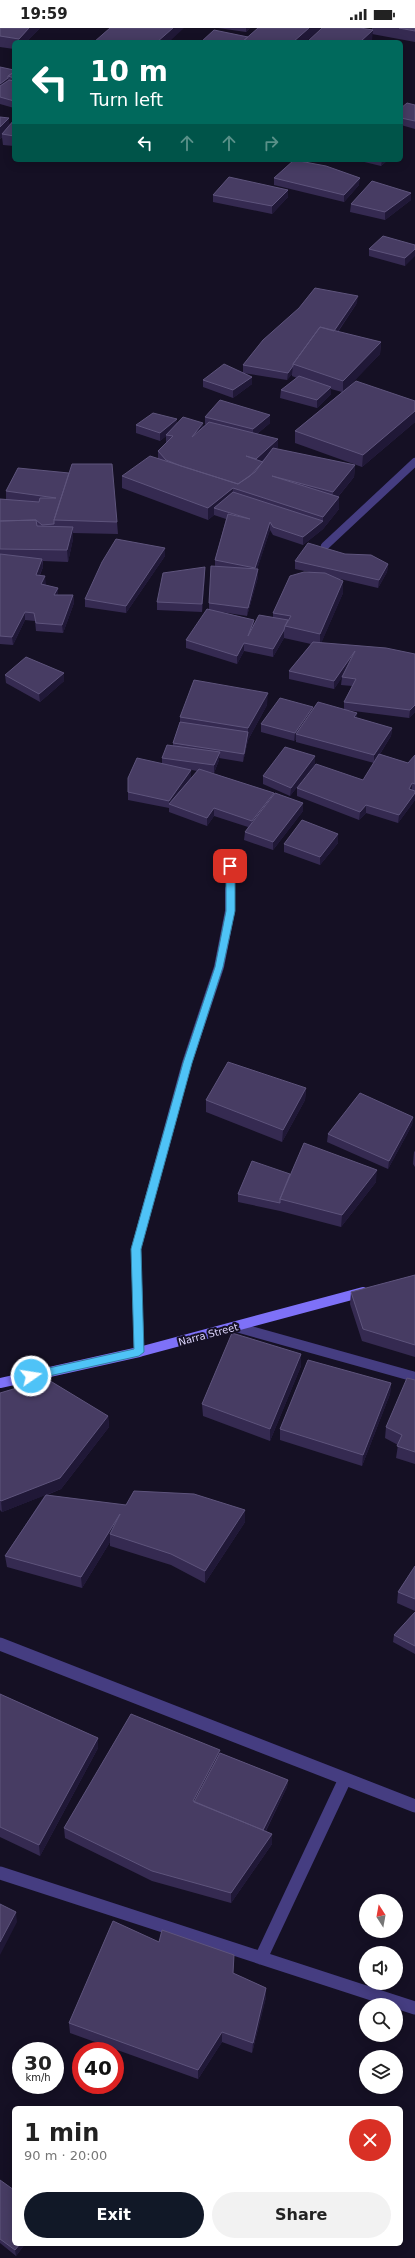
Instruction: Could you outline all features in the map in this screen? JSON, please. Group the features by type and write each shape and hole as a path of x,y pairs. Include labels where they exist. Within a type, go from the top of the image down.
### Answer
{"street":[{"path":"325,546 415,462"},
{"path":"139,1352 136,1249 188,1063 219,967 230,911 230,866"},
{"name":"Narra Street","path":"0,1383 139,1352 370,1290"},
{"path":"236,1327 415,1377"},
{"path":"0,1644 415,1806"},
{"path":"261,1958 346,1778"},
{"path":"0,1873 415,2008"}],"building":[{"path":"0,28 29,28 19,39 0,36"},
{"path":"110,28 173,28 159,40 96,40"},
{"path":"258,28 309,28 295,40 244,40"},
{"path":"322,28 360,28 373,30 362,40 309,40"},
{"path":"399,28 415,28 415,31"},
{"path":"214,30 248,37 244,40 203,40"},
{"path":"0,67 12,70 12,73 0,84"},
{"path":"9,80 12,81 12,100 0,97 0,86"},
{"path":"407,103 415,105 415,121 403,118 403,106"},
{"path":"0,117 9,118 0,127"},
{"path":"12,122 12,136 2,134"},
{"path":"292,162 305,162 326,166 360,178 344,195 274,178"},
{"path":"229,177 288,190 272,206 213,195"},
{"path":"372,181 411,193 385,212 351,204"},
{"path":"383,236 415,245 415,249 405,258 369,249"},
{"path":"315,288 358,296 334,331 320,327 288,373 243,365 263,340 299,308"},
{"path":"320,327 381,342 343,381 293,364"},
{"path":"224,364 252,377 233,390 203,380"},
{"path":"299,376 331,387 317,400 281,390"},
{"path":"356,381 415,401 415,411 363,455 295,431"},
{"path":"220,400 270,415 253,429 205,417"},
{"path":"153,413 177,419 160,433 136,425"},
{"path":"183,417 203,423 192,437 209,422 278,439 256,459 246,456 263,462 250,476 238,484 166,460 158,451 173,436 166,435"},
{"path":"273,448 355,465 333,492 272,476 339,497 323,517 233,488 208,508 122,476 150,456 238,484 255,472"},
{"path":"72,464 112,464 117,522 54,520"},
{"path":"18,468 69,473 54,524 42,525 36,520 0,521 0,499 39,502 40,498 56,498 6,491"},
{"path":"233,492 323,521 303,537 273,527 270,522 255,568 215,560 228,514 250,519 214,508"},
{"path":"36,520 37,526 73,527 67,550 0,549 0,521"},
{"path":"116,539 165,548 126,606 85,599 102,562"},
{"path":"308,543 345,554 371,555 388,564 379,580 295,561"},
{"path":"0,554 42,559 36,575 45,576 41,584 58,588 54,595 73,595 62,625 36,623 34,613 25,612 12,637 0,636"},
{"path":"211,566 258,569 248,608 209,603"},
{"path":"205,567 202,604 157,602 163,573"},
{"path":"304,572 325,573 343,581 320,634 285,626 291,616 273,613 290,576"},
{"path":"207,609 254,620 248,636 259,615 288,620 273,649 244,643 237,656 186,640"},
{"path":"313,642 386,648 415,654 415,705 410,710 344,702 356,679 342,677 355,651 334,681 289,671"},
{"path":"26,657 64,673 39,694 5,675"},
{"path":"194,680 268,693 248,728 180,717"},
{"path":"280,698 313,707 295,733 261,724"},
{"path":"318,702 357,713 354,717 392,728 374,755 296,734"},
{"path":"180,722 248,732 244,754 173,743"},
{"path":"167,745 220,752 214,765 162,758"},
{"path":"285,747 315,756 291,788 263,776"},
{"path":"379,754 408,763 415,755 415,784 412,783 409,789 415,791 415,793 399,815 366,805 360,812 297,788 316,764 363,780"},
{"path":"137,758 191,770 169,801 128,792 128,778"},
{"path":"199,769 274,793 252,821 214,808 207,818 169,804"},
{"path":"275,793 303,803 273,842 245,832"},
{"path":"302,820 338,834 320,857 284,844"},
{"path":"228,1062 306,1088 283,1130 206,1100"},
{"path":"360,1093 413,1117 389,1161 328,1134"},
{"path":"304,1143 377,1170 342,1215 280,1199"},
{"path":"252,1161 290,1174 280,1199 280,1203 238,1194"},
{"path":"415,1275 415,1345 363,1329 351,1292"},
{"path":"232,1333 301,1354 270,1429 202,1404"},
{"path":"308,1360 391,1383 363,1455 280,1429"},
{"path":"407,1378 415,1380 415,1452 397,1446 402,1435 386,1427"},
{"path":"47,1379 108,1416 60,1478 1,1501 0,1393"},
{"path":"134,1491 194,1494 245,1510 205,1571 171,1554 110,1534 120,1514 81,1577 5,1556 46,1495 126,1505"},
{"path":"415,1566 415,1599 398,1592"},
{"path":"415,1612 415,1646 394,1635"},
{"path":"0,1694 98,1738 39,1845 0,1827"},
{"path":"131,1714 220,1750 193,1801 272,1834 231,1893 152,1871 64,1828"},
{"path":"220,1753 288,1780 263,1830 194,1802"},
{"path":"0,1904 16,1912 0,1942"},
{"path":"113,1921 159,1942 162,1930 234,1955 233,1973 266,1988 253,2043 222,2032 198,2070 69,2023"},
{"path":"0,2180 12,2189 12,2246 18,2246 15,2250 0,2239"}],"route":[{"path":"31,1376 139,1352 136,1249 188,1063 219,967 230,911 230,866"}]}
